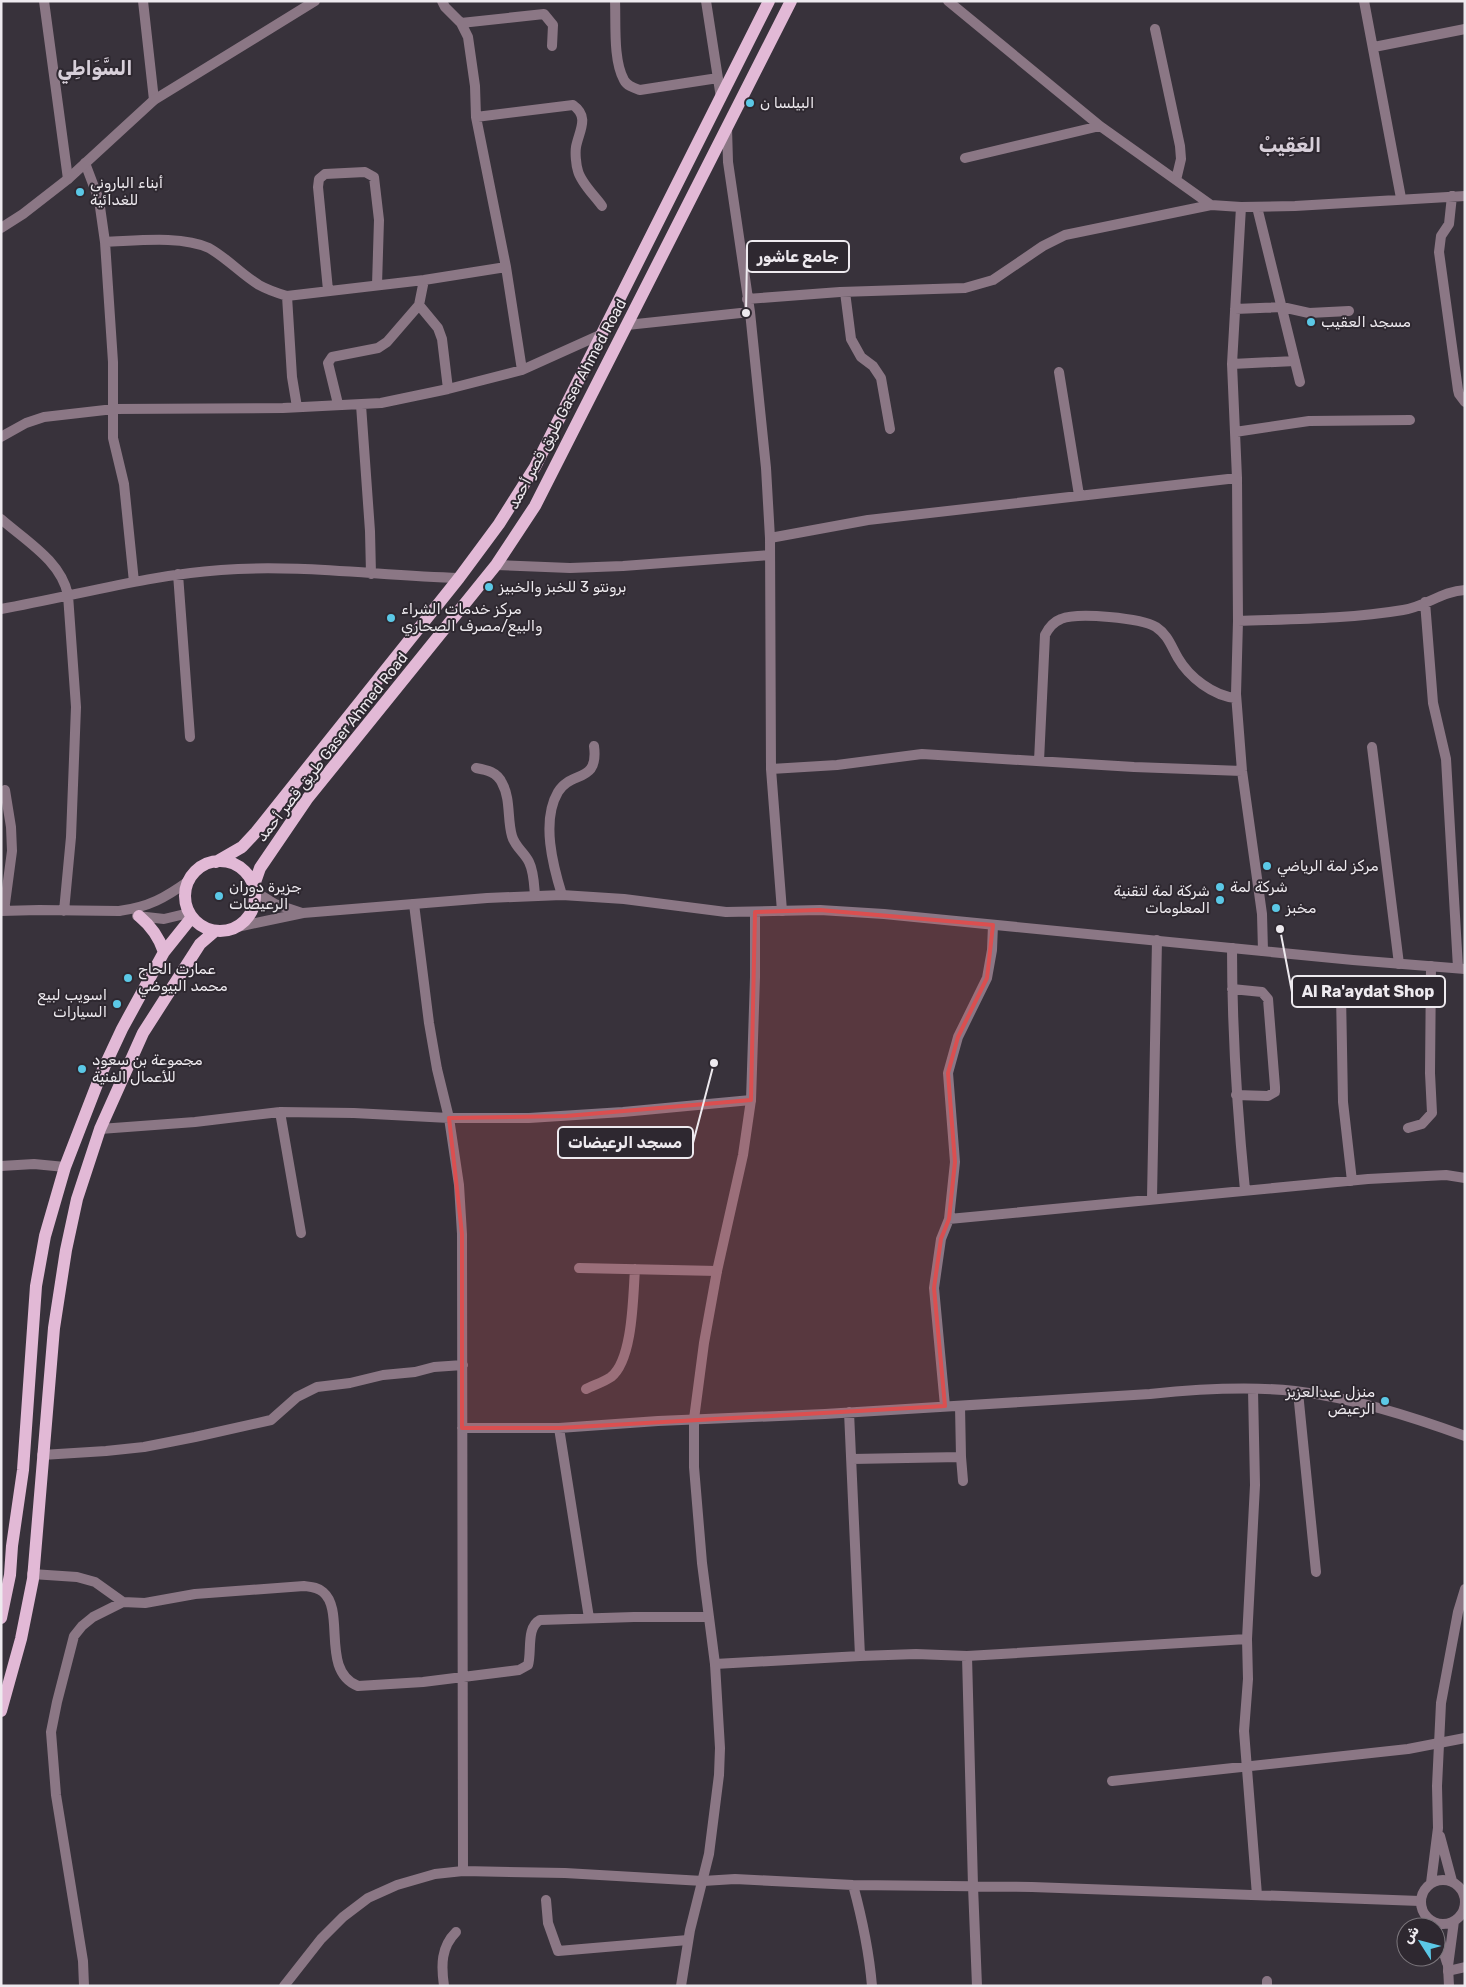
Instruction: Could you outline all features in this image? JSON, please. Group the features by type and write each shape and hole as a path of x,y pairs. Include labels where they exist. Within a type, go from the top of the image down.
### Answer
{"main road":[{"name":"طريق قصر أحمد Gaser Ahmed Road","path":"216,862 242,847 256,832 460,578 499,524 535,467 769,1"},
{"name":"طريق قصر أحمد Gaser Ahmed Road","path":"254,889 260,868 308,799 496,565 535,506 791,1"},
{"path":"216,862 228,863 240,868 248,876 254,889 254,899 249,915 237,927 230,930 215,931 202,926 190,915 186,902 186,890 190,880 201,868 216,862"},
{"path":"1,1618 10,1575 7,1547 23,1470 36,1286 45,1236 65,1167 101,1074 122,1029 164,952 190,915"},
{"path":"139,916 155,932 164,952"},
{"path":"1,1711 21,1639 32,1574 54,1328 66,1250 77,1199 100,1129 143,1033 200,944 215,931"}],"street":[{"path":"44,1 68,179"},
{"path":"143,1 154,100"},
{"path":"442,1 445,7 461,23 468,37 475,86 476,117 506,267 522,370"},
{"path":"615,1 617,54 624,81 631,88 640,90 718,78"},
{"path":"706,1 721,98"},
{"path":"1364,1 1401,198"},
{"path":"1,228 68,179 154,100 309,3"},
{"path":"955,3 1100,126 1211,205"},
{"path":"461,23 544,14 553,25 552,46"},
{"path":"1155,29 1180,146 1181,159 1176,180"},
{"path":"1374,47 1465,30"},
{"path":"476,117 573,105 579,109 583,117 576,149 578,172 602,206"},
{"path":"965,158 1100,126"},
{"path":"727,128 728,162 750,312 765,458 770,538 771,769 782,911"},
{"path":"85,163 98,200 105,242 113,362 113,438 124,484 134,582"},
{"path":"328,290 318,187 319,179 325,174 365,172 374,177 379,220 377,285"},
{"path":"1452,196 1449,224 1441,236 1439,252 1458,390 1465,402"},
{"path":"747,299 845,292 965,288 993,280 1043,246 1065,235 1211,205 1257,207 1465,196"},
{"path":"1241,207 1232,364 1237,478 1238,621 1236,698 1242,772 1262,914 1263,951"},
{"path":"1257,207 1300,382"},
{"path":"105,242 167,241 196,244 215,252 258,284 287,296 424,280 506,267"},
{"path":"338,404 328,363 332,357 378,348 387,342 419,305 424,280"},
{"path":"845,292 851,339 862,356 873,366 881,378 890,429"},
{"path":"287,296 292,377 297,407"},
{"path":"419,305 440,333 448,389"},
{"path":"1235,309 1282,307 1309,313 1349,311"},
{"path":"627,325 750,312"},
{"path":"1,437 26,423 44,417 114,409 297,407 381,403 448,389 522,370 602,334"},
{"path":"1232,364 1295,361"},
{"path":"1059,372 1078,495"},
{"path":"361,405 370,531 371,574"},
{"path":"1235,432 1309,421 1410,420"},
{"path":"770,538 868,520 1237,478"},
{"path":"1,519 50,561 63,579 68,595 76,707 71,837 64,911"},
{"path":"496,565 570,568 770,555"},
{"path":"1,608 178,574 222,570 324,570 460,578"},
{"path":"178,574 190,737"},
{"path":"1238,621 1360,616 1409,609 1451,592 1465,590"},
{"path":"237,927 303,913 562,895 624,899 726,912 820,910 884,914 1461,969 1446,758 1433,703 1425,602"},
{"path":"1039,761 1045,634 1050,626 1063,618 1078,616 1141,620 1156,627 1166,636 1181,664 1198,680 1216,693 1236,698"},
{"path":"562,895 551,852 551,813 556,794 563,785 587,774 593,765 596,756 594,746"},
{"path":"1372,747 1399,964"},
{"path":"771,769 837,764 922,754 1242,772"},
{"path":"476,768 488,770 502,782 506,794 512,836 528,861 534,875 536,896"},
{"path":"5,790 12,840 2,911 119,911 145,907 155,903 190,880"},
{"path":"254,889 275,904 303,913"},
{"path":"414,904 429,1023 437,1069 449,1118 459,1185 462,1234 464,1871"},
{"path":"119,911 139,916 164,918 190,915"},
{"path":"681,1986 688,1940 696,1902 703,1881 714,1826 720,1748 715,1664 708,1617 694,1467 694,1419 704,1343 717,1271 743,1155 751,1100 755,912"},
{"path":"945,1406 934,1288 940,1239 949,1219 954,1162 948,1073 958,1037 977,1002 987,978 994,925"},
{"path":"1152,1198 1157,940"},
{"path":"1232,948 1236,1095 1245,1190"},
{"path":"1408,1128 1422,1124 1432,1113 1430,1073 1431,966"},
{"path":"1232,989 1262,992 1268,999 1275,1087 1275,1092 1268,1096 1236,1095"},
{"path":"1341,994 1343,1102 1352,1181"},
{"path":"100,1129 195,1122 280,1112 354,1113 449,1118 566,1116 751,1100"},
{"path":"280,1112 301,1233"},
{"path":"1,1166 34,1164 65,1167"},
{"path":"949,1219 1152,1198 1352,1181 1446,1175 1465,1178"},
{"path":"578,1268 717,1271"},
{"path":"586,1389 612,1377 622,1361 630,1337 635,1269"},
{"path":"42,1455 144,1447 195,1437 271,1420 297,1397 317,1387 350,1383 384,1375 415,1372 434,1367 463,1365"},
{"path":"462,1428 559,1428 694,1419 960,1406 1193,1390 1253,1390 1298,1392 1329,1396 1377,1408 1465,1436"},
{"path":"1253,1390 1255,1485 1247,1638 1248,1679 1244,1731 1258,1895"},
{"path":"1298,1392 1316,1572"},
{"path":"960,1406 963,1480"},
{"path":"849,1412 860,1656"},
{"path":"559,1428 589,1618"},
{"path":"852,1459 962,1456"},
{"path":"32,1574 60,1574 95,1582 123,1602"},
{"path":"84,1986 83,1961 56,1794 52,1732 59,1693 74,1636 93,1617 123,1602 145,1603 228,1590 313,1587 325,1594 330,1606 341,1674 348,1682 358,1686 519,1670 528,1666 532,1629 534,1623 540,1620 708,1617"},
{"path":"1431,1883 1438,1828 1438,1743 1441,1703 1458,1612 1465,1589"},
{"path":"715,1664 916,1654 967,1656 1247,1638"},
{"path":"967,1656 972,1886 978,1986"},
{"path":"1112,1782 1246,1766 1338,1758 1408,1749 1465,1738"},
{"path":"1438,1828 1452,1882"},
{"path":"284,1986 320,1939 343,1916 368,1898 434,1874 464,1871 557,1873 703,1881 734,1879 853,1885 972,1886 1420,1902"},
{"path":"1428,1917 1420,1902 1425,1888 1431,1883 1442,1879 1452,1882 1463,1892 1465,1899 1462,1912 1454,1921 1446,1923"},
{"path":"853,1885 863,1920 870,1959 872,1986"},
{"path":"546,1900 548,1923 558,1951 688,1940"},
{"path":"1449,1986 1448,1968 1454,1921"},
{"path":"444,1986 442,1961 444,1949 449,1939 456,1932"},
{"path":"1446,1961 1448,1968"},
{"path":"1448,1968 1465,1967"}],"highlighted area":[{"path":"820,910 993,925 987,978 958,1037 948,1073 955,1162 949,1219 941,1239 934,1288 945,1406 559,1428 462,1428 462,1234 449,1118 566,1116 751,1100 755,912"}],"place":[{"name":"البيلسا ن","path":"750,103"},
{"name":"أبناء البارونى للغدائية","path":"80,192"},
{"name":"جامع عاشور","path":"746,313"},
{"name":"مسجد العقيب","path":"1311,322"},
{"name":"برونتو 3 للخبز والخبيز","path":"489,587"},
{"name":"مركز خدمات الشراء والبيع/مصرف الصحاري","path":"391,618"},
{"name":"مركز لمة الرياضي","path":"1267,866"},
{"name":"شركة لمة","path":"1220,887"},
{"name":"جزيرة دوران الرعيضات","path":"219,896"},
{"name":"شركة لمة لتقنية المعلومات","path":"1220,900"},
{"name":"مخبز","path":"1276,908"},
{"name":"Al Ra'aydat Shop","path":"1280,929"},
{"name":"عمارت الحاج محمد البيوضي","path":"128,978"},
{"name":"اسويب لبيع السيارات","path":"117,1004"},
{"name":"مسجد الرعيضات","path":"714,1063"},
{"name":"مجموعة بن سعود للأعمال الفنية","path":"82,1069"},
{"name":"منزل عبدالعزيز الرعيض","path":"1385,1401"}],"district":[{"name":"السَّوَاطِي","path":"95,68"},
{"name":"العَقِيبْ","path":"1290,145"}]}
